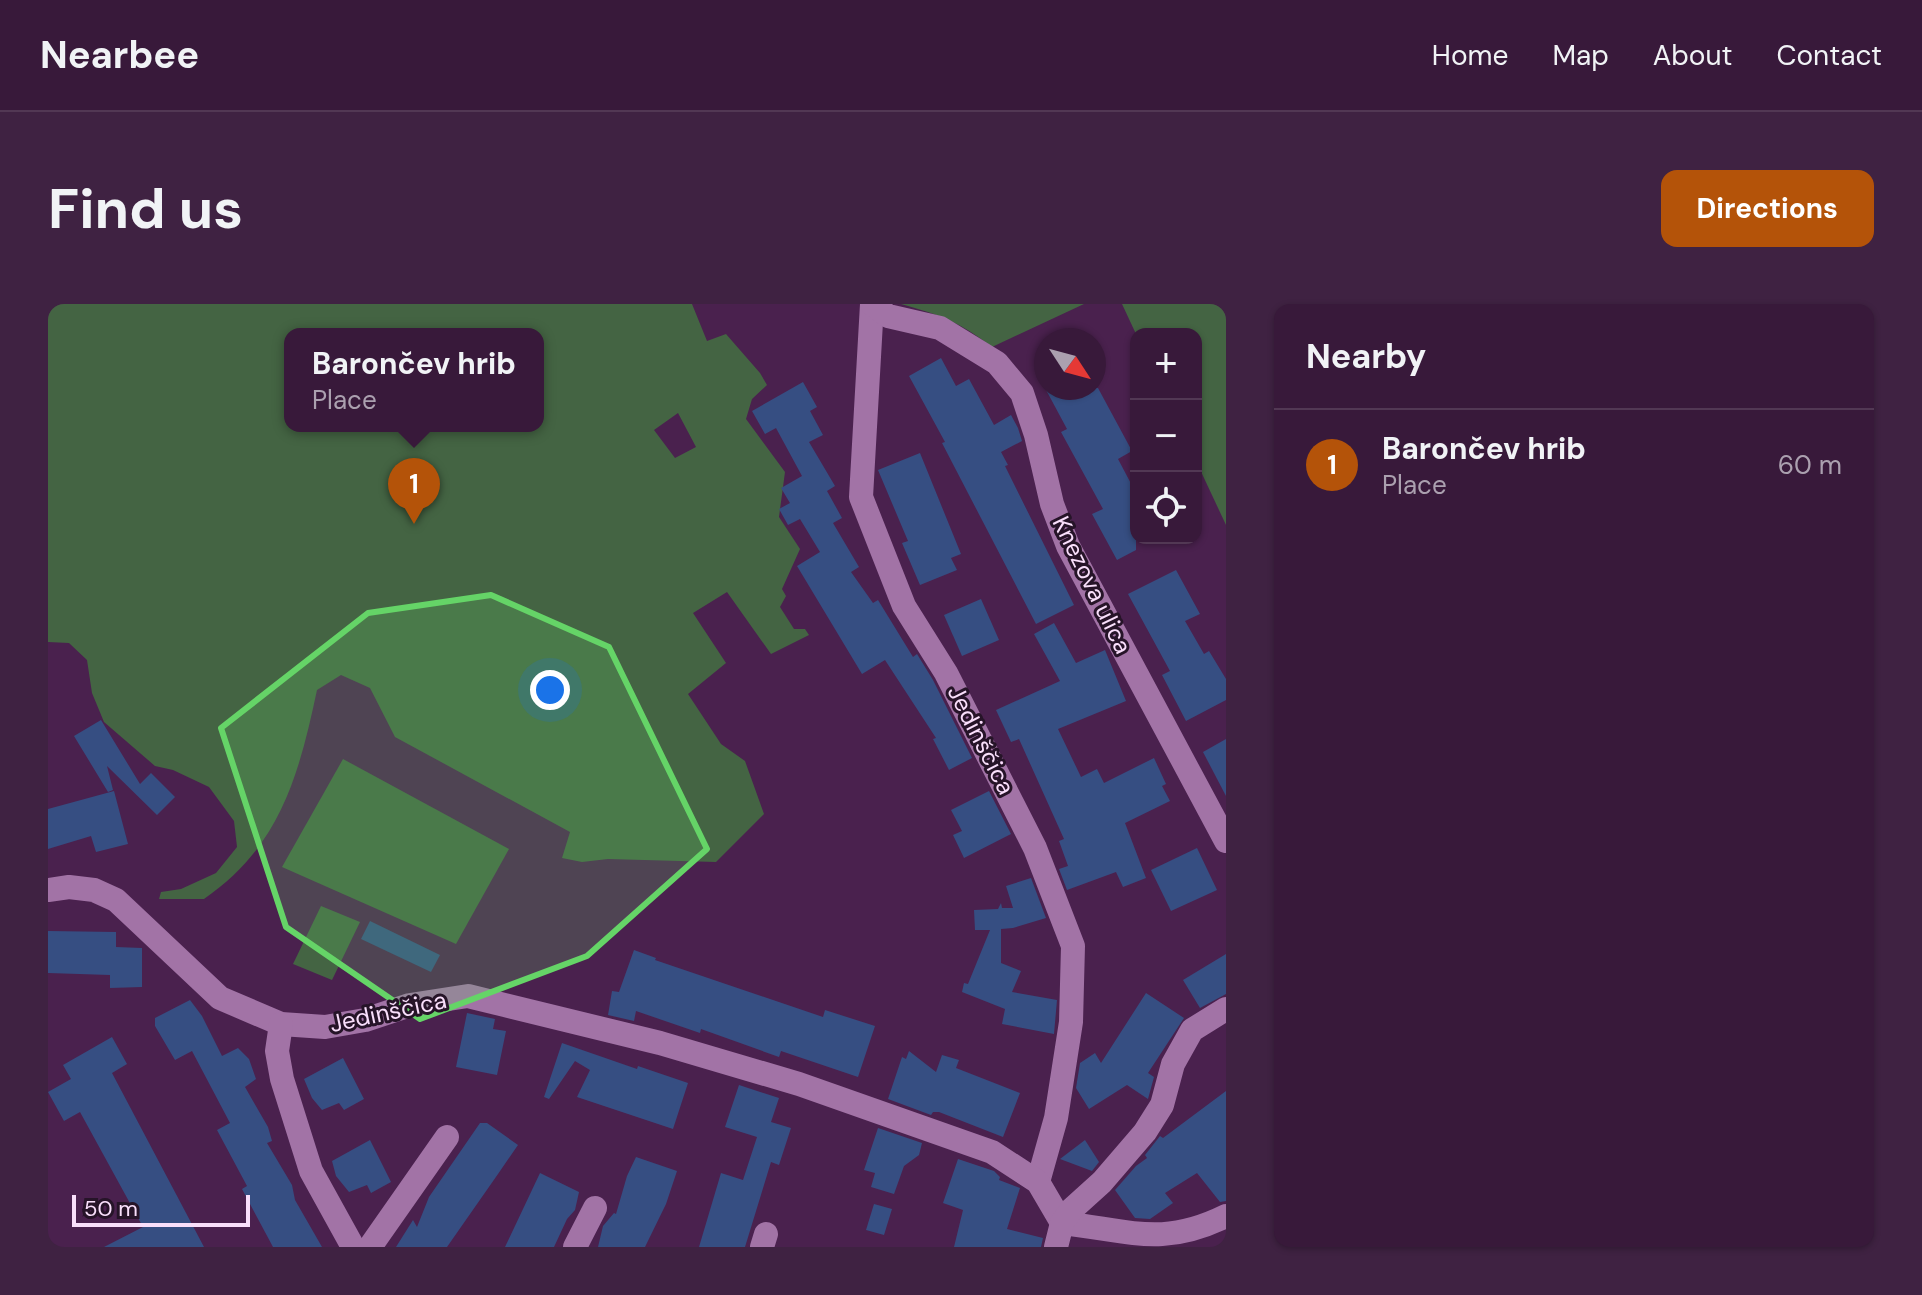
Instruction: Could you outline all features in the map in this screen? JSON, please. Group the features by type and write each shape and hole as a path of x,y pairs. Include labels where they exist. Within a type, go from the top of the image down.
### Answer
{"street":[{"name":"Knezova ulica","path":"872,304 888,316 940,328 997,363 1022,393 1036,435 1052,504 1068,546 1226,841"},
{"name":"Jedinščica","path":"872,304 861,497 904,606 946,673 1035,848 1073,946 1071,1022 1056,1118 1038,1182"},
{"name":"Jedinščica","path":"48,890 69,887 94,890 116,900 220,998 281,1024 325,1027 365,1020 410,1005 468,996 660,1043 799,1084 992,1152 1038,1182 1062,1223"},
{"path":"1056,1247 1062,1223 1071,1210 1102,1182 1145,1132 1162,1105 1173,1064 1192,1030 1226,1009"},
{"path":"281,1024 277,1051 282,1079 311,1171 353,1247"},
{"path":"370,1247 447,1137"},
{"path":"575,1247 595,1208"},
{"path":"1062,1223 1091,1226 1155,1246 1183,1243 1208,1232 1226,1216"}],"highlighted area":[{"path":"491,595 609,647 707,849 587,956 420,1019 286,927 221,728 368,613"}],"green space":[{"path":"48,304 692,304 707,341 726,334 767,385 752,399 746,419 785,472 779,517 800,549 782,589 786,596 780,607 794,629 805,629 809,635 771,654 727,592 693,613 726,663 688,694 721,744 745,761 764,814 716,862 608,859 582,862 562,858 570,832 395,737 370,688 341,675 317,690 293,780 282,807 251,856 230,879 204,899 159,899 161,892 181,889 216,873 237,847 234,821 209,787 173,770 155,766 104,722 92,693 87,660 69,643 48,642","holes":["678,413 696,447 675,458 654,430"]},
{"path":"901,304 1084,304 992,347 949,320"},
{"path":"1122,304 1226,304 1226,525 1202,474 1202,328 1133,328"},
{"path":"343,759 509,849 456,944 282,867"},
{"path":"321,906 360,922 332,980 293,964"}],"building":[{"path":"941,358 956,386 969,379 994,425 1011,415 1018,428 1022,441 1001,452 1008,465 1005,466 1074,605 1036,624 909,376"},
{"path":"803,382 817,407 810,411 823,435 809,442 835,486 827,491 842,518 833,523 859,567 851,572 873,603 878,600 913,657 917,654 972,758 949,770 933,739 936,738 885,660 862,674 797,566 820,552 800,519 788,525 779,509 790,503 781,488 802,476 776,428 765,434 752,411"},
{"path":"1051,400 1104,400 1130,447 1130,452 1118,459 1130,482 1130,544 1136,544 1136,550 1117,560 1092,514 1103,509 1061,432 1067,429"},
{"path":"920,453 961,554 951,558 957,570 920,585 902,543 908,541 878,470"},
{"path":"1176,570 1200,614 1185,621 1204,654 1209,651 1226,679 1226,700 1186,721 1162,675 1170,671 1128,594"},
{"path":"981,599 999,640 962,656 944,615"},
{"path":"1054,623 1076,663 1105,650 1126,701 1058,729 1081,777 1097,769 1104,783 1154,758 1166,784 1162,786 1170,801 1125,823 1146,878 1123,887 1116,872 1067,890 1059,869 1068,866 1059,841 1064,839 1019,739 1011,742 996,710 1060,681 1034,634"},
{"path":"101,720 140,784 151,773 175,797 157,815 107,766 113,790 108,792 74,736"},
{"path":"1226,739 1226,796 1203,752"},
{"path":"114,791 128,844 96,852 91,836 48,849 48,809"},
{"path":"989,791 1011,834 964,858 953,835 962,831 951,810"},
{"path":"1197,848 1217,890 1171,911 1151,870"},
{"path":"1031,878 1046,918 1001,929 1001,963 1021,971 1012,992 1057,1000 1054,1034 1002,1024 1005,1009 962,992 990,930 975,930 974,910 998,909 1001,903 1002,908 1013,908 1006,886"},
{"path":"370,921 440,955 431,972 361,939"},
{"path":"48,931 116,932 116,947 142,948 142,987 110,988 110,975 48,973"},
{"path":"634,950 655,960 823,1017 825,1010 875,1026 858,1077 781,1051 779,1057 701,1029 700,1033 636,1011 634,1021 608,1015 612,991 619,992"},
{"path":"1226,954 1226,994 1200,1008 1183,980"},
{"path":"1146,993 1184,1018 1148,1073 1154,1077 1148,1099 1127,1085 1089,1109 1076,1088 1080,1063 1095,1053 1101,1063"},
{"path":"190,1000 202,1016 222,1056 238,1048 249,1059 256,1079 245,1087 268,1127 272,1141 267,1143 292,1185 295,1200 322,1247 273,1247 242,1189 247,1186 217,1130 230,1123 192,1051 175,1060 155,1026 155,1018"},
{"path":"467,1013 495,1019 493,1029 506,1031 497,1075 456,1067"},
{"path":"112,1037 127,1064 112,1073 204,1247 104,1247 143,1227 80,1112 64,1121 48,1092 71,1079 63,1065"},
{"path":"562,1043 688,1083 673,1129 577,1097 590,1070 575,1061 549,1099 544,1097"},
{"path":"909,1051 936,1072 942,1055 959,1060 956,1068 1020,1093 1003,1137 939,1112 931,1115 888,1099 902,1057 906,1059"},
{"path":"343,1058 364,1099 344,1110 339,1103 322,1110 312,1098 304,1079"},
{"path":"739,1085 779,1098 771,1122 791,1128 779,1165 771,1162 745,1247 699,1247 721,1173 743,1180 757,1137 725,1127"},
{"path":"1226,1091 1226,1201 1220,1202 1197,1173 1165,1193 1173,1203 1150,1219 1135,1218 1115,1190 1147,1158 1145,1155 1160,1136 1163,1138"},
{"path":"480,1123 487,1123 518,1145 447,1247 396,1247 413,1220 417,1227 429,1197"},
{"path":"878,1128 922,1143 919,1155 904,1166 894,1194 871,1187 875,1173 864,1170"},
{"path":"370,1140 391,1182 371,1193 367,1185 349,1192 336,1176 332,1161"},
{"path":"1085,1140 1099,1162 1092,1171 1060,1159"},
{"path":"636,1157 677,1171 666,1204 645,1247 598,1247 603,1226 616,1214"},
{"path":"958,1159 994,1171 999,1180 1020,1188 1007,1229 1043,1238 1041,1247 954,1247 963,1210 943,1203"},
{"path":"540,1173 579,1192 575,1210 567,1219 554,1247 505,1247"},
{"path":"874,1204 892,1209 884,1235 866,1230"}],"place":[{"name":"Barončev hrib","path":"414,524"}]}
